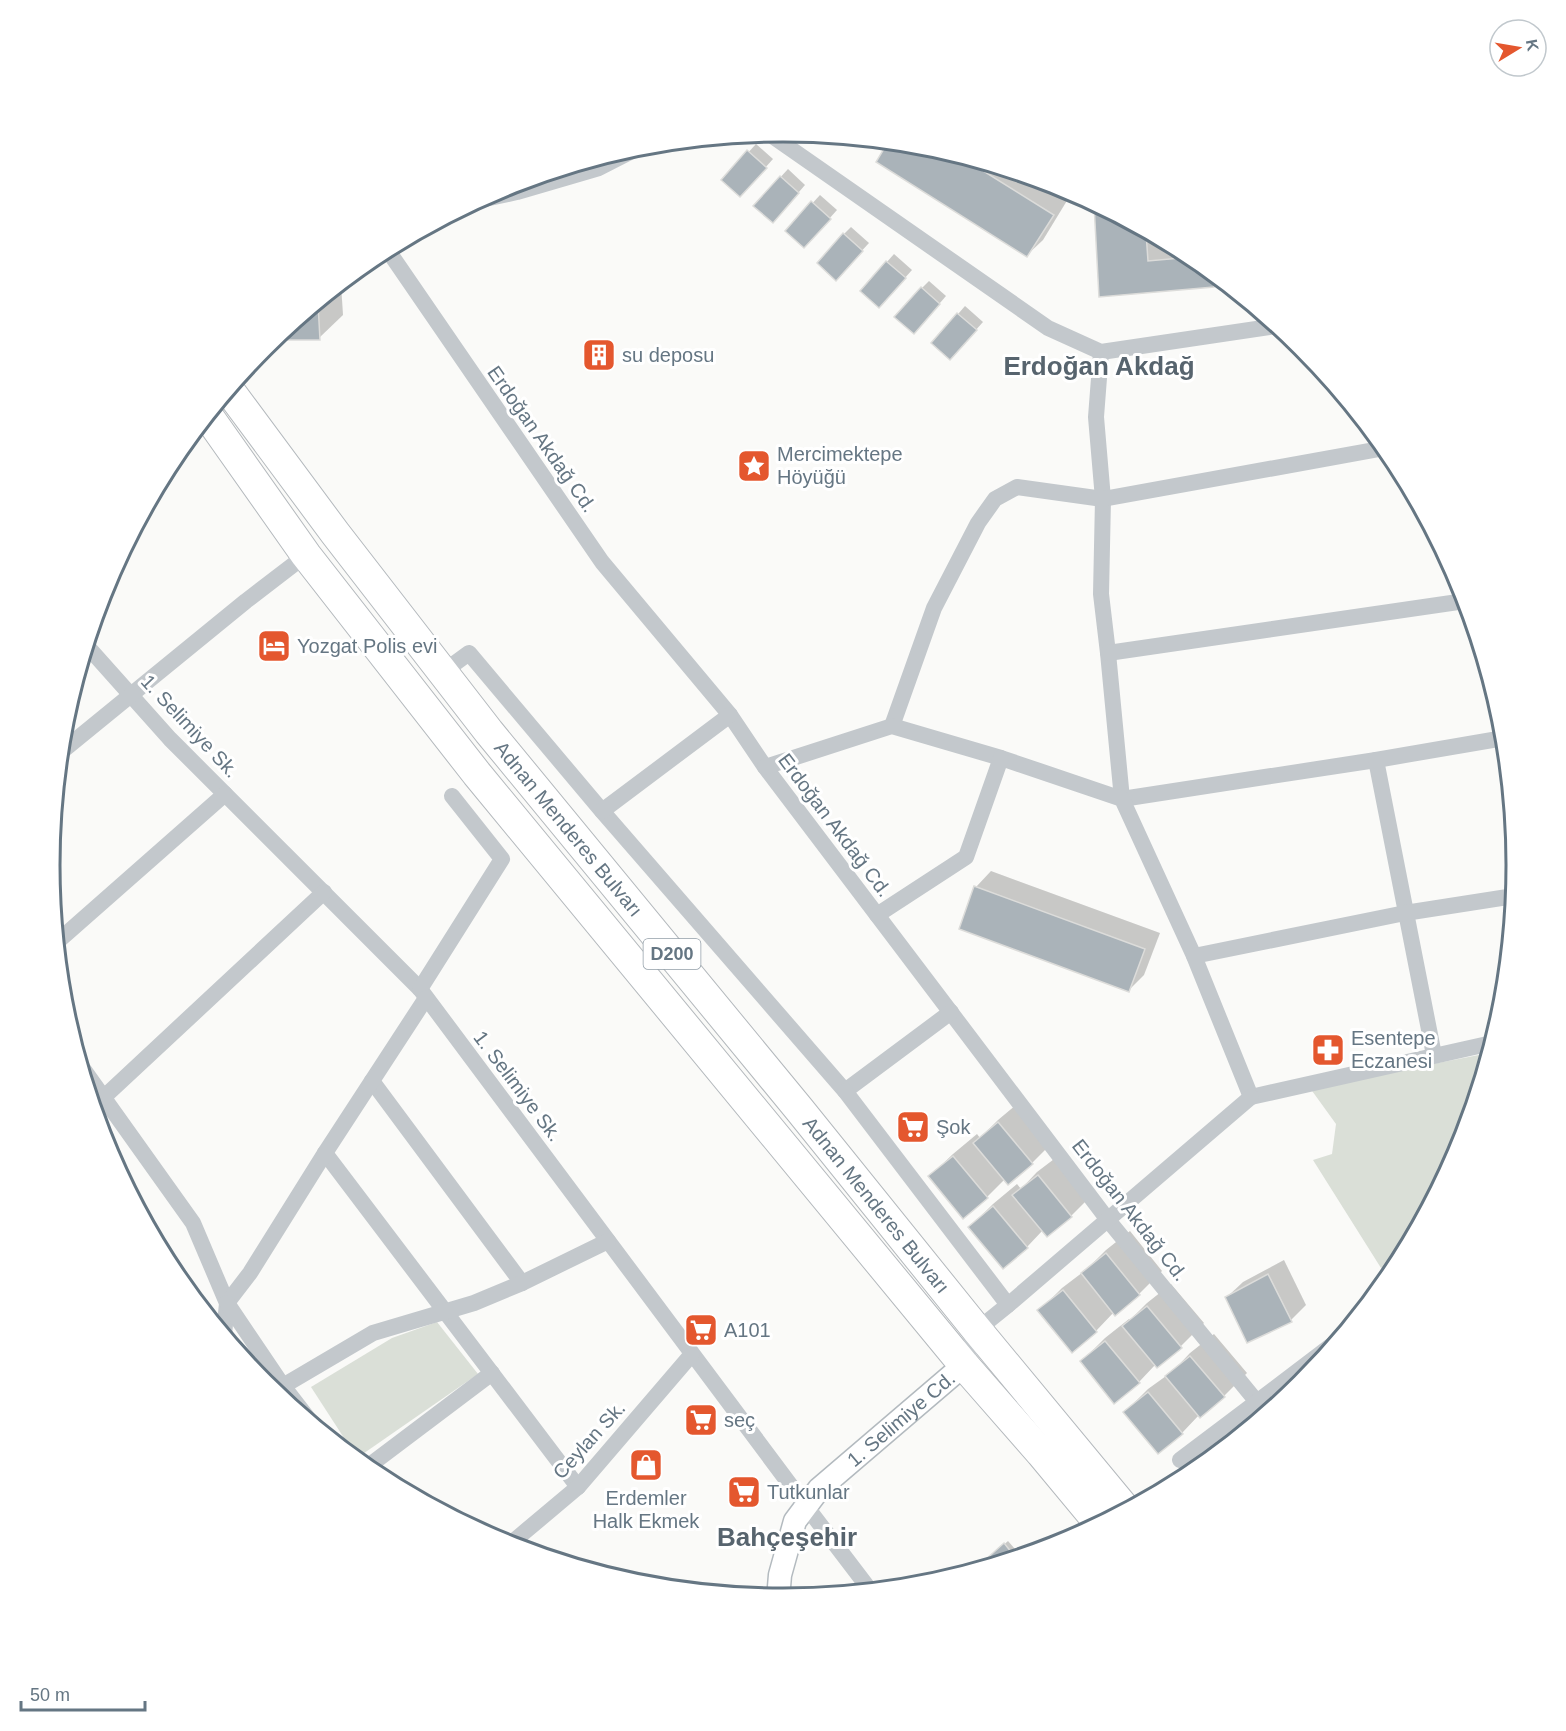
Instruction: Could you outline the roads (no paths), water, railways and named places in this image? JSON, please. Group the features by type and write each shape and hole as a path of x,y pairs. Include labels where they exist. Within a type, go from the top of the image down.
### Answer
{"highway":[{"name":"Adnan Menderes Bulvarı","path":"233,396 335,533 489,732 1121,1504"},
{"name":"Adnan Menderes Bulvarı","path":"212,422 306,555 477,774 964,1365 1095,1518"}],"street":[{"path":"780,142 1048,328 1101,352 1266,328"},
{"path":"539,186 605,165"},
{"name":"Erdoğan Akdağ Cd.","path":"392,257 602,562 730,715 765,767 1108,1220 1262,1408"},
{"path":"1101,352 1096,417 1103,500 1101,594 1122,799 1194,956 1251,1097"},
{"path":"892,726 934,608 978,523 995,499 1017,486 1103,500 1374,450"},
{"path":"71,744 306,555"},
{"path":"1108,653 1456,602"},
{"name":"1. Selimiye Sk.","path":"92,652 170,739 423,993 865,1583"},
{"path":"443,672 468,653 845,1091 1008,1305"},
{"path":"602,811 730,715"},
{"path":"765,767 892,726 1001,758 1122,799 1495,740"},
{"path":"877,915 966,857 1001,758"},
{"path":"1376,760 1434,1055"},
{"path":"64,936 225,794"},
{"path":"225,1325 227,1303 250,1273 372,1081 502,860 452,796"},
{"path":"103,1098 324,892"},
{"path":"1194,956 1406,913 1505,897"},
{"path":"845,1091 951,1012"},
{"path":"964,1365 977,1330 1251,1097 1483,1045"},
{"path":"372,1081 522,1283"},
{"path":"94,1085 193,1223 227,1303 287,1391"},
{"path":"325,1153 578,1486"},
{"path":"283,1386 373,1333 474,1304 608,1241"},
{"name":"Ceylan Sk.","path":"518,1537 578,1486 692,1354"},
{"name":"1. Selimiye Cd.","path":"779,1588 780,1575 795,1521 819,1489 964,1365"},
{"path":"374,1462 492,1373"},
{"path":"1180,1460 1258,1410"}],"place":[{"name":"su deposu","path":"599,355"},
{"name":"Mercimektepe Höyüğü","path":"754,466"},
{"name":"Yozgat Polis evi","path":"274,646"},
{"name":"Esentepe Eczanesi","path":"1328,1050"},
{"name":"Şok","path":"913,1127"},
{"name":"A101","path":"701,1330"},
{"name":"seç","path":"701,1420"},
{"name":"Erdemler Halk Ekmek","path":"646,1465"},
{"name":"Tutkunlar","path":"744,1492"}],"district":[{"name":"Erdoğan Akdağ","path":"1099,366"},
{"name":"Bahçeşehir","path":"787,1537"}]}
